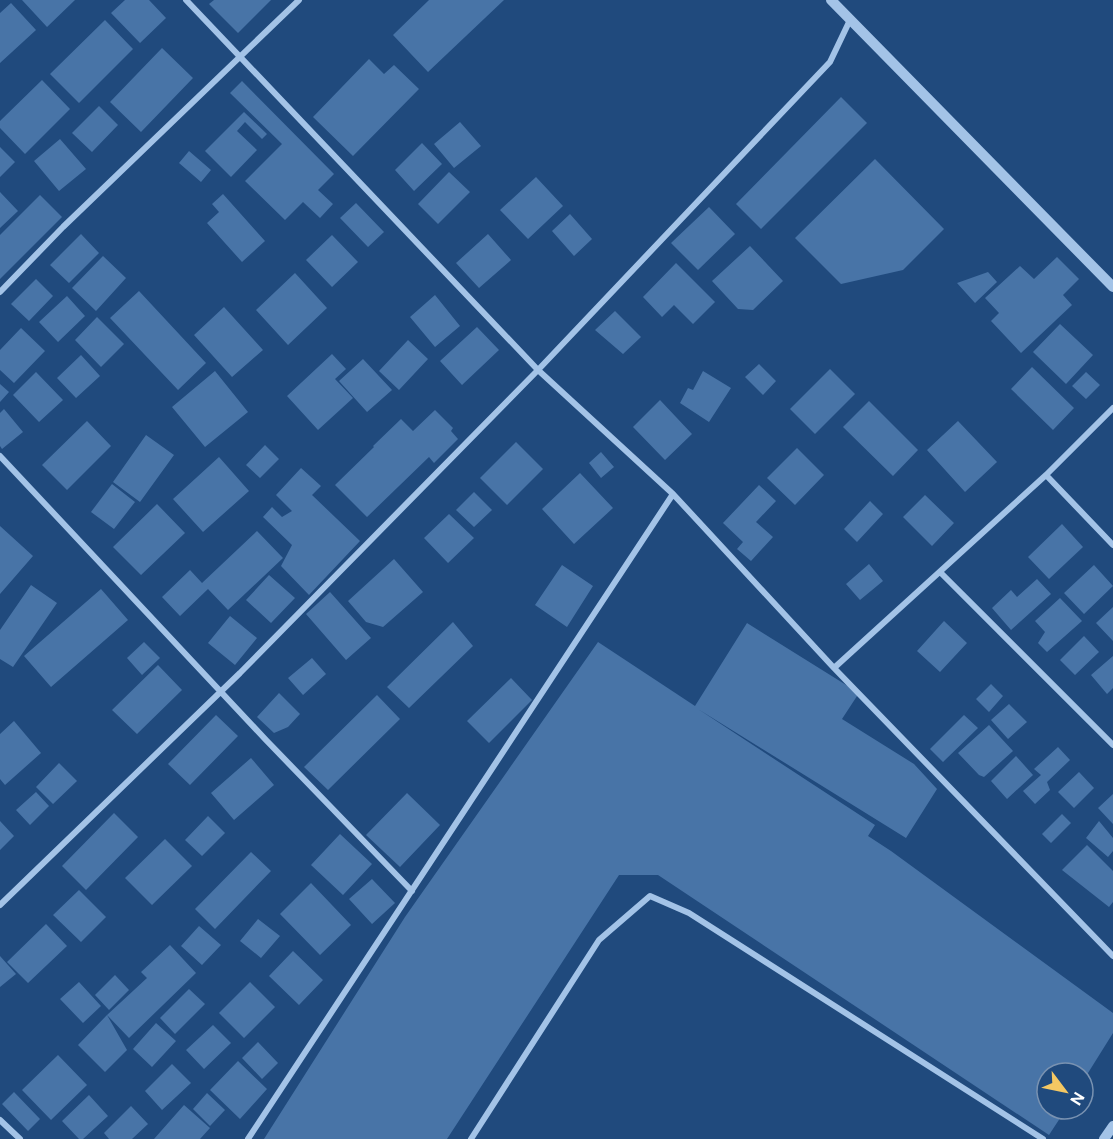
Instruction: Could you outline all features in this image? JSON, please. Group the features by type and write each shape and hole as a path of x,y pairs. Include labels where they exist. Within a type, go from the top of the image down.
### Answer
{"street":[{"path":"186,0 538,370 673,494 834,668 1113,956"},
{"path":"0,292 63,227 299,0"},
{"path":"831,0 1113,287"},
{"path":"0,905 220,690 538,370 830,62 850,20"},
{"path":"834,668 1046,475 1113,408"},
{"path":"0,456 412,891"},
{"path":"1046,475 1113,545"},
{"path":"248,1139 673,494"},
{"path":"940,572 1113,745"},
{"path":"471,1139 599,940 650,896 689,913 1043,1139"},
{"path":"0,1120 20,1139"},
{"path":"1104,1139 1113,1126"}],"building":[{"path":"22,0 75,0 47,27"},
{"path":"125,0 149,0 166,18 140,43 111,13"},
{"path":"214,0 271,0 238,33 209,4"},
{"path":"429,0 504,0 428,72 393,35"},
{"path":"11,3 36,30 0,63 0,13"},
{"path":"105,20 133,49 79,103 50,74"},
{"path":"162,48 193,78 141,132 110,102"},
{"path":"369,59 384,74 394,65 419,89 353,156 313,117"},
{"path":"42,80 70,109 25,154 0,128 0,121"},
{"path":"242,81 334,174 318,190 333,204 320,218 303,202 285,220 245,181 282,144 230,93"},
{"path":"841,97 867,123 761,229 736,204"},
{"path":"99,106 118,125 92,152 72,133"},
{"path":"244,112 267,134 262,139 245,122 237,131 257,150 231,177 205,151"},
{"path":"460,122 481,146 454,168 434,144"},
{"path":"60,139 86,169 59,191 34,161"},
{"path":"422,143 442,164 414,191 395,170"},
{"path":"0,147 15,162 0,177"},
{"path":"189,151 211,170 201,182 179,163"},
{"path":"875,159 944,229 903,270 841,284 795,238"},
{"path":"449,172 470,192 438,224 418,204"},
{"path":"536,177 563,206 528,239 500,210"},
{"path":"0,192 18,211 0,228"},
{"path":"223,194 265,241 242,262 207,223 219,212 212,204"},
{"path":"40,195 62,217 0,279 0,235"},
{"path":"356,203 384,232 368,247 340,218"},
{"path":"709,207 735,234 698,270 671,243"},
{"path":"570,214 592,239 574,256 552,231"},
{"path":"81,234 99,253 69,283 50,265"},
{"path":"488,234 511,260 479,288 456,263"},
{"path":"332,235 358,262 332,287 306,260"},
{"path":"750,246 783,281 753,310 738,309 712,281"},
{"path":"103,256 126,278 96,311 72,288"},
{"path":"1057,257 1079,279 1063,295 1072,305 1021,353 991,321 999,313 985,298 1020,266 1034,279"},
{"path":"676,263 715,302 693,324 674,305 662,317 643,297"},
{"path":"988,272 997,282 975,303 957,283"},
{"path":"295,273 327,308 288,345 256,310"},
{"path":"36,279 53,296 29,321 11,304"},
{"path":"139,291 206,363 178,390 110,318"},
{"path":"435,295 460,326 435,347 410,317"},
{"path":"67,296 85,316 58,342 39,322"},
{"path":"224,307 263,350 232,377 194,335"},
{"path":"615,311 641,337 623,354 595,330"},
{"path":"97,317 124,344 101,367 75,340"},
{"path":"1060,324 1093,355 1066,384 1033,352"},
{"path":"477,327 499,350 462,385 440,361"},
{"path":"21,328 45,351 14,383 0,370 0,350"},
{"path":"408,340 428,359 399,390 379,371"},
{"path":"332,354 346,369 335,379 353,398 318,430 287,396"},
{"path":"81,355 100,376 76,398 57,378"},
{"path":"363,359 392,390 367,412 339,381"},
{"path":"759,364 776,381 763,395 745,377"},
{"path":"1032,367 1074,408 1053,430 1011,389"},
{"path":"830,369 855,394 815,434 790,409"},
{"path":"215,371 248,412 205,447 172,407"},
{"path":"703,371 731,388 709,422 680,403 688,388 693,390"},
{"path":"36,372 63,400 39,422 13,395"},
{"path":"1086,372 1100,385 1086,399 1072,386"},
{"path":"0,384 9,392 0,402"},
{"path":"660,400 692,434 665,460 633,427"},
{"path":"869,401 918,450 893,476 843,427"},
{"path":"4,409 23,432 2,449 0,446 0,413"},
{"path":"435,410 453,428 451,431 458,439 434,463 429,457 367,517 335,485 401,419 413,431"},
{"path":"87,421 111,446 67,490 42,465"},
{"path":"958,421 997,462 965,492 927,450"},
{"path":"146,435 174,455 140,502 113,482"},
{"path":"516,442 543,469 507,505 480,478"},
{"path":"265,445 279,459 260,478 246,465"},
{"path":"797,448 824,475 795,505 767,478"},
{"path":"601,452 614,467 601,478 589,463"},
{"path":"219,457 249,491 203,532 173,499"},
{"path":"301,468 321,486 312,495 360,541 309,595 281,566 292,545 263,517 272,507 282,517 292,511 276,495"},
{"path":"580,473 613,508 574,544 542,509"},
{"path":"112,484 135,502 114,529 91,512"},
{"path":"759,485 776,501 756,522 773,537 751,561 737,549 743,542 723,523"},
{"path":"474,492 492,510 474,527 456,510"},
{"path":"925,495 954,523 932,546 903,517"},
{"path":"870,501 883,514 857,542 844,529"},
{"path":"157,504 185,533 141,575 113,547"},
{"path":"449,514 474,538 448,563 424,538"},
{"path":"1062,524 1083,547 1049,579 1028,557"},
{"path":"0,526 33,556 0,594"},
{"path":"257,531 283,558 228,610 208,589 180,616 162,597 190,570 202,583"},
{"path":"394,559 423,592 383,627 366,622 348,601"},
{"path":"869,564 883,581 860,600 846,584"},
{"path":"562,565 593,586 567,627 535,605"},
{"path":"1094,565 1113,586 1084,614 1064,593"},
{"path":"269,575 295,598 271,623 246,600"},
{"path":"1037,579 1051,594 1011,630 992,608 1011,590 1017,597"},
{"path":"31,585 57,603 13,667 0,659 0,630"},
{"path":"101,589 128,620 51,687 24,656"},
{"path":"330,592 371,638 346,660 306,614"},
{"path":"1060,598 1082,621 1047,652 1038,643 1045,632 1035,621"},
{"path":"1113,607 1113,641 1096,623"},
{"path":"230,616 257,638 235,665 208,643"},
{"path":"944,621 967,643 940,672 917,651"},
{"path":"453,622 473,646 409,708 387,687"},
{"path":"747,623 859,693 842,719 914,764 937,789 906,838 698,709 875,825 868,836 1113,1013 1113,1033 1095,1062 1035,1061 1035,1121 1058,1121 1049,1135 658,875 619,875 447,1139 264,1139 405,917 598,642 695,706"},
{"path":"1084,636 1099,652 1075,675 1060,660"},
{"path":"144,642 160,658 142,675 127,658"},
{"path":"1113,656 1113,688 1107,694 1091,675"},
{"path":"312,658 326,674 303,695 288,678"},
{"path":"158,665 182,690 137,734 112,710"},
{"path":"511,678 532,700 489,743 467,721"},
{"path":"991,684 1003,696 989,712 976,699"},
{"path":"279,693 300,714 288,727 274,733 257,717"},
{"path":"377,695 400,719 328,790 304,767"},
{"path":"1009,704 1027,722 1008,739 991,720"},
{"path":"216,715 238,736 190,785 168,764"},
{"path":"964,715 978,728 943,762 930,749"},
{"path":"14,721 41,753 5,785 0,779 0,734"},
{"path":"989,725 1013,751 984,777 979,775 958,753"},
{"path":"1058,747 1070,760 1047,782 1050,790 1035,804 1023,791 1041,775 1034,769"},
{"path":"1016,756 1033,775 1007,799 991,781"},
{"path":"251,758 274,785 234,820 211,793"},
{"path":"59,763 77,781 53,804 36,787"},
{"path":"1079,772 1094,788 1074,808 1058,792"},
{"path":"36,792 49,806 30,825 16,810"},
{"path":"407,793 440,825 400,867 366,835"},
{"path":"1113,794 1113,824 1098,808"},
{"path":"114,813 138,837 86,890 62,866"},
{"path":"1062,814 1071,823 1051,843 1042,834"},
{"path":"208,816 225,833 202,856 185,840"},
{"path":"0,821 14,836 0,850"},
{"path":"1099,821 1113,838 1113,851 1108,857 1086,838"},
{"path":"340,834 372,864 343,895 311,865"},
{"path":"165,839 192,866 152,905 125,878"},
{"path":"1087,845 1113,871 1113,902 1109,907 1062,870"},
{"path":"251,852 271,871 215,929 195,909"},
{"path":"372,879 395,903 372,924 349,899"},
{"path":"311,883 351,925 320,955 280,914"},
{"path":"79,890 106,917 81,942 53,915"},
{"path":"258,919 280,936 261,958 240,941"},
{"path":"46,924 67,946 28,983 7,962"},
{"path":"199,926 221,945 202,965 181,946"},
{"path":"170,945 196,973 129,1038 107,1015 147,978 141,972"},
{"path":"293,951 323,980 299,1005 269,976"},
{"path":"0,956 16,974 0,987"},
{"path":"115,975 129,990 109,1010 95,995"},
{"path":"79,982 101,1006 83,1023 60,999"},
{"path":"250,982 275,1007 244,1038 219,1013"},
{"path":"189,989 205,1004 175,1034 160,1018"},
{"path":"107,1015 127,1050 105,1072 78,1045"},
{"path":"156,1023 176,1041 152,1067 133,1049"},
{"path":"213,1025 231,1043 204,1069 186,1050"},
{"path":"258,1042 278,1063 262,1079 242,1058"},
{"path":"58,1055 87,1085 51,1120 22,1090"},
{"path":"238,1061 267,1089 240,1119 210,1090"},
{"path":"172,1064 191,1083 162,1110 145,1091"},
{"path":"14,1092 40,1119 28,1131 2,1104"},
{"path":"207,1093 225,1110 210,1126 193,1109"},
{"path":"89,1095 108,1116 83,1139 79,1139 62,1121"},
{"path":"184,1105 210,1128 200,1139 154,1139"},
{"path":"131,1106 148,1124 132,1139 109,1139 104,1133"}]}
